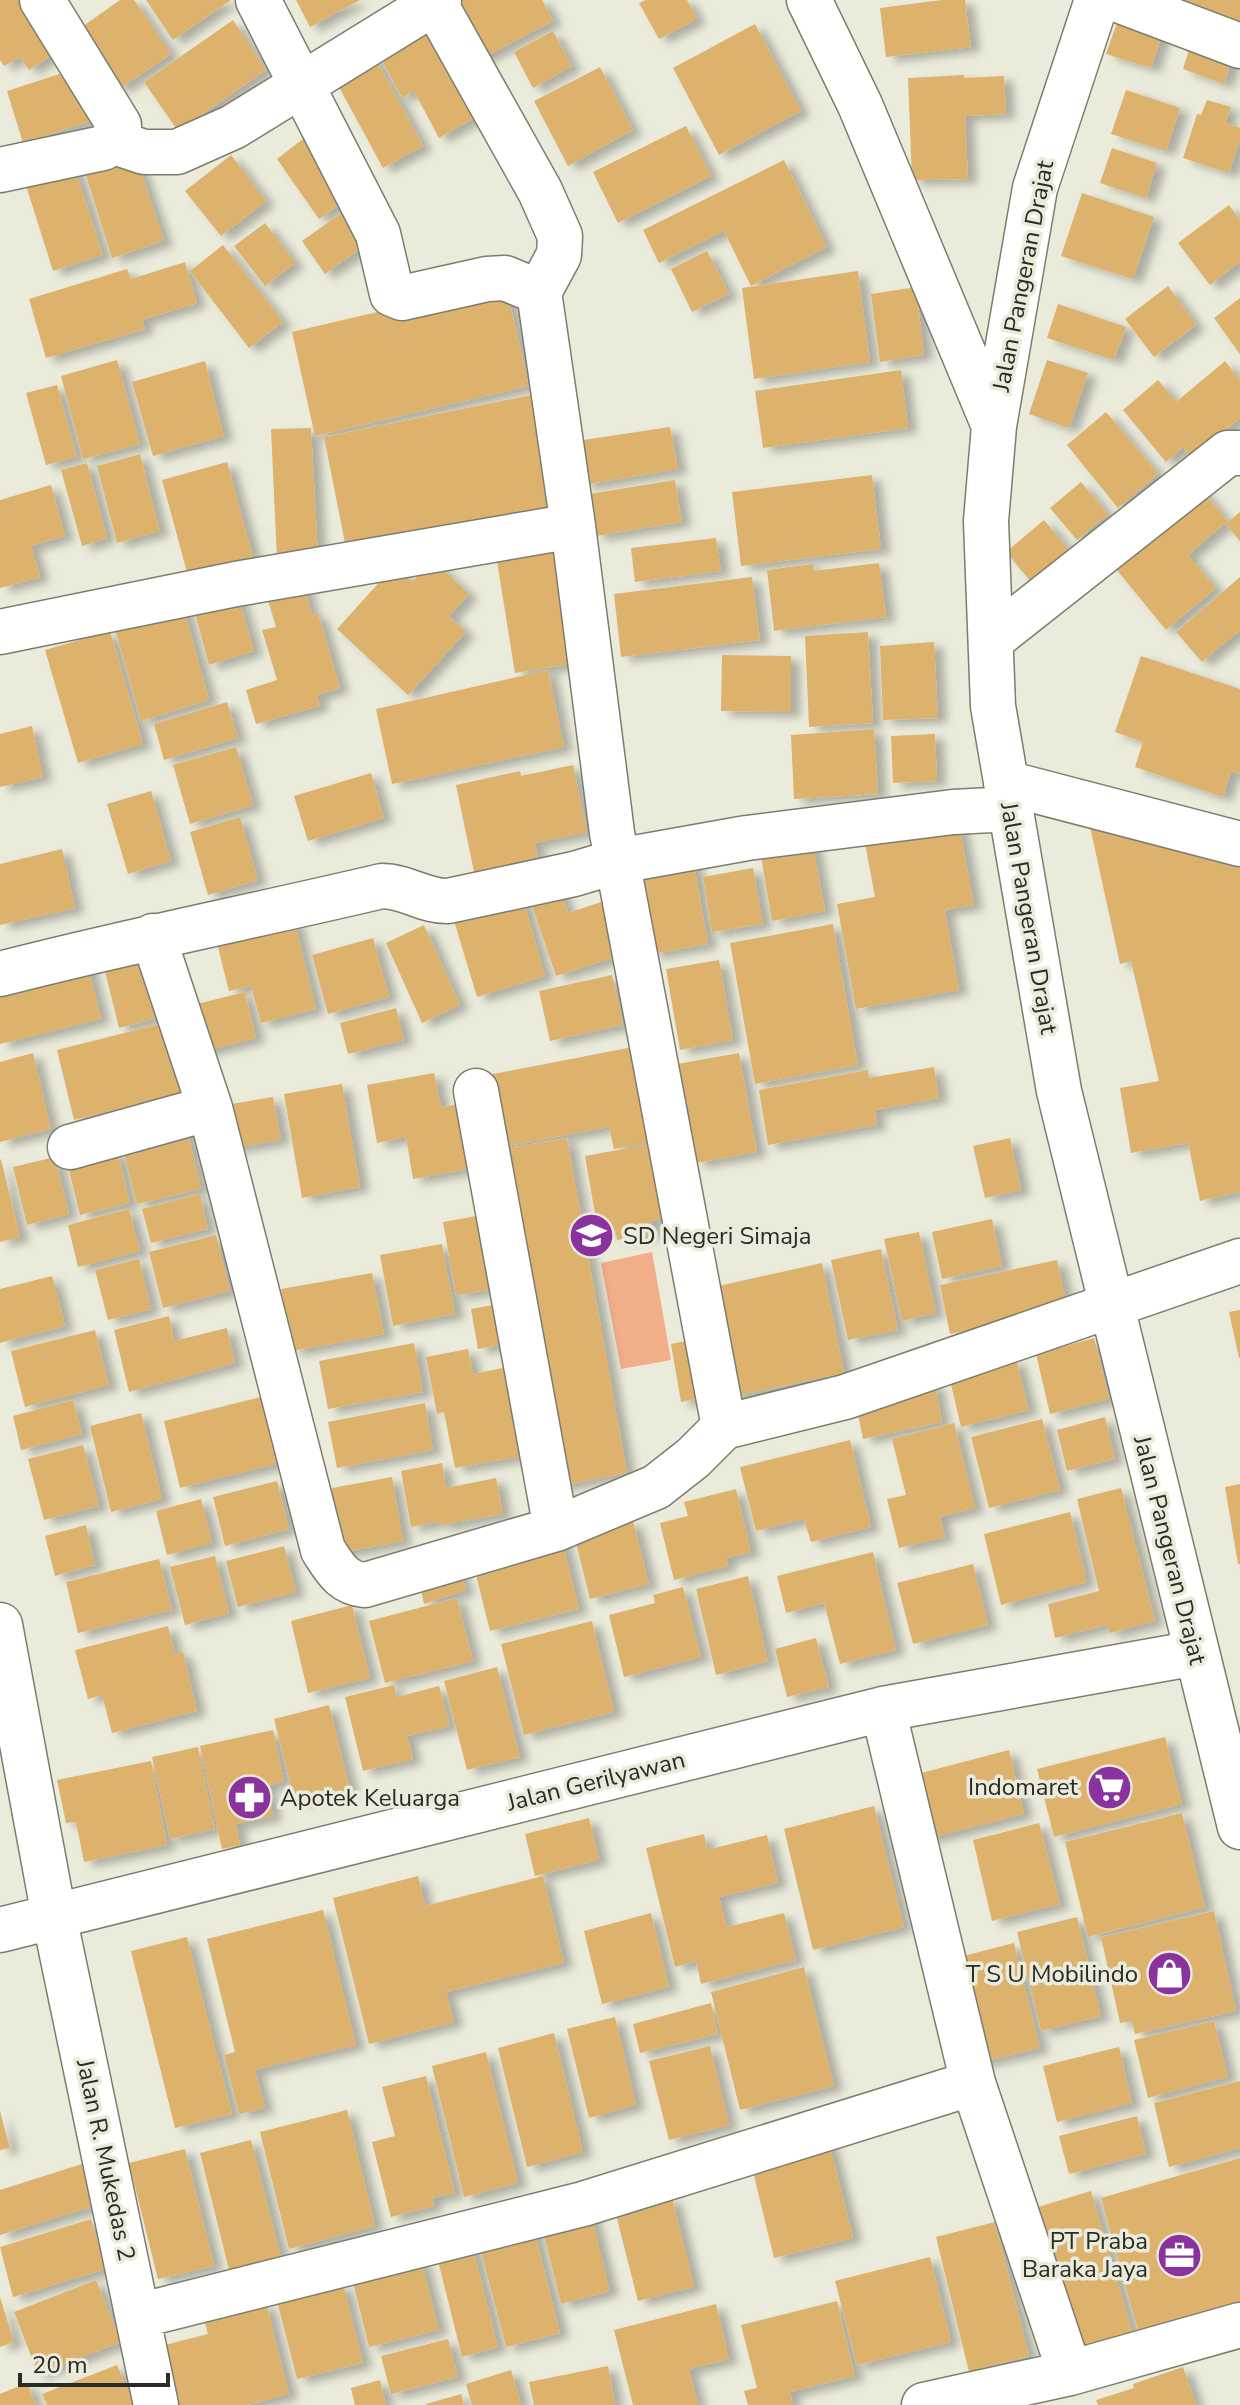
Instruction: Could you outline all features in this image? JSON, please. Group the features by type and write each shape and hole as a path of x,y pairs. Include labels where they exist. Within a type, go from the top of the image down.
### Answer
{"street":[{"path":"0,170 103,148 119,137 119,125 42,0"},
{"path":"258,0 378,234 392,294 402,298 487,279 505,278 539,292"},
{"path":"809,0 860,105 994,426"},
{"name":"Jalan Pangeran Drajat","path":"1097,0 1035,188 994,426 986,521 993,706 1059,1091 1240,1827"},
{"path":"1118,0 1240,46"},
{"path":"114,142 144,152 177,152 233,127 435,1 540,191 560,236 559,255 539,292 618,861 724,1427"},
{"path":"991,640 1228,453 1240,453"},
{"path":"0,632 236,584 573,526"},
{"path":"0,974 153,936 188,931 382,886 397,886 434,902 448,901 574,874 618,861 747,838 953,812 1008,796 1240,844"},
{"path":"153,936 210,1108 323,1550 339,1574 351,1584 365,1585 556,1529 656,1487 693,1458 724,1427 845,1397 1240,1261"},
{"path":"476,1091 556,1529"},
{"path":"70,1147 210,1108"},
{"name":"Jalan R. Mukedas 2","path":"0,1625 54,1916 156,2405"},
{"name":"Jalan Gerilyawan","path":"0,1930 883,1709 1196,1653"},
{"path":"883,1709 973,2083 1070,2373"},
{"path":"138,2316 583,2204 973,2083"},
{"path":"924,2405 1070,2373 1240,2325"}],"shaded area":[{"path":"652,1252 671,1360 621,1369 601,1263"}],"building":[{"path":"0,0 36,0 65,47 29,70 20,57 4,66 0,60"},
{"path":"120,0 134,0 171,54 119,89 79,29"},
{"path":"146,0 231,0 173,40"},
{"path":"296,0 360,0 310,27"},
{"path":"453,0 542,0 553,21 475,62"},
{"path":"646,0 687,0 697,19 659,39 639,3"},
{"path":"965,0 971,47 886,57 880,8"},
{"path":"1168,0 1240,0 1240,23"},
{"path":"1120,14 1164,28 1151,68 1106,54"},
{"path":"233,20 266,70 178,131 144,82"},
{"path":"422,24 444,66 453,61 481,114 439,138 414,91 402,98 376,49"},
{"path":"755,24 801,111 719,155 673,68"},
{"path":"553,31 572,66 533,88 514,52"},
{"path":"1193,36 1235,49 1224,84 1183,69"},
{"path":"373,54 423,146 383,168 333,76"},
{"path":"81,67 97,119 23,143 7,91"},
{"path":"600,67 633,130 568,166 534,101"},
{"path":"964,75 964,78 1004,76 1006,114 965,116 968,179 912,180 908,78"},
{"path":"1126,90 1180,108 1166,151 1111,134"},
{"path":"1207,100 1231,107 1225,123 1240,128 1240,139 1229,173 1183,158 1197,114 1201,115"},
{"path":"686,126 711,176 618,223 593,172"},
{"path":"312,132 355,194 319,219 277,159"},
{"path":"1112,148 1157,163 1146,198 1100,183"},
{"path":"134,152 164,241 112,258 84,169"},
{"path":"231,155 266,201 221,236 185,191"},
{"path":"72,160 103,255 53,271 23,176"},
{"path":"784,160 827,247 751,286 724,231 659,263 643,230"},
{"path":"1082,193 1154,217 1133,279 1061,256"},
{"path":"354,204 376,237 325,274 302,241"},
{"path":"1229,205 1240,220 1240,262 1210,285 1178,243"},
{"path":"265,223 295,263 265,286 234,246"},
{"path":"223,245 283,322 249,348 190,271"},
{"path":"707,251 729,294 692,312 671,269"},
{"path":"185,262 197,303 142,320 145,329 46,358 29,299 127,269 131,279"},
{"path":"858,271 870,362 754,379 742,288"},
{"path":"505,282 529,386 315,436 292,332"},
{"path":"1168,286 1196,325 1154,357 1125,319"},
{"path":"916,287 924,355 880,362 871,294"},
{"path":"1240,298 1240,354 1214,318"},
{"path":"1058,304 1126,327 1114,360 1047,338"},
{"path":"117,360 140,444 83,459 61,376"},
{"path":"1047,360 1088,373 1069,428 1029,414"},
{"path":"205,361 224,436 153,456 132,382"},
{"path":"1225,361 1240,380 1240,418 1192,458 1183,447 1166,462 1123,410 1158,380 1176,402"},
{"path":"901,370 908,428 763,448 755,391"},
{"path":"57,385 77,457 46,465 26,393"},
{"path":"536,394 558,509 347,553 324,437"},
{"path":"1106,412 1158,474 1118,508 1067,445"},
{"path":"670,427 678,469 584,485 577,441"},
{"path":"311,428 318,557 277,559 271,429"},
{"path":"140,454 160,531 117,543 97,466"},
{"path":"227,462 253,557 188,576 162,480"},
{"path":"87,463 107,538 82,546 61,470"},
{"path":"872,475 881,549 741,566 732,492"},
{"path":"675,480 682,522 596,536 589,494"},
{"path":"1081,482 1108,514 1077,540 1050,508"},
{"path":"1195,482 1228,522 1240,512 1240,541 1225,523 1188,555 1216,588 1166,630 1107,558"},
{"path":"51,485 65,536 31,546 40,577 0,588 0,500"},
{"path":"1044,520 1075,557 1037,589 1006,552"},
{"path":"716,538 721,571 635,582 631,548"},
{"path":"557,539 577,663 515,673 495,549"},
{"path":"433,560 469,594 449,616 466,632 408,695 337,629 394,566 412,582"},
{"path":"879,563 886,617 774,631 767,570 813,564 813,571"},
{"path":"752,577 760,640 621,657 614,594"},
{"path":"1240,577 1240,630 1202,662 1176,632"},
{"path":"302,579 312,615 318,613 340,688 317,695 320,706 256,724 246,690 277,680 262,630 276,627 265,591"},
{"path":"235,586 254,651 209,665 191,598"},
{"path":"182,602 209,700 141,721 113,622"},
{"path":"110,631 143,744 78,763 45,650"},
{"path":"868,632 873,723 809,727 805,636"},
{"path":"934,642 938,718 883,720 880,646"},
{"path":"722,655 791,656 791,712 721,711"},
{"path":"1141,656 1240,689 1240,774 1231,771 1223,797 1135,767 1143,742 1115,732"},
{"path":"548,670 564,747 392,784 376,709"},
{"path":"227,702 238,738 164,760 154,724"},
{"path":"32,726 43,777 0,787 0,734"},
{"path":"874,729 878,794 794,799 791,735"},
{"path":"935,734 937,781 893,783 891,736"},
{"path":"236,747 253,805 190,824 173,765"},
{"path":"573,765 587,832 535,843 538,857 474,872 456,785 520,771 521,776"},
{"path":"371,773 384,818 308,841 294,796"},
{"path":"151,791 171,861 128,874 107,804"},
{"path":"240,817 258,880 208,895 190,832"},
{"path":"958,820 974,905 945,910 959,990 856,1009 837,904 875,897 864,838"},
{"path":"1089,822 1240,853 1240,1192 1200,1201 1188,1143 1131,1153 1120,1088 1159,1081 1131,961 1120,964"},
{"path":"811,836 825,911 772,921 759,845"},
{"path":"62,849 75,908 0,925 0,864"},
{"path":"692,853 708,944 652,954 635,863"},
{"path":"753,868 763,924 712,932 703,877"},
{"path":"558,883 568,913 604,901 622,955 556,976 528,894"},
{"path":"521,893 545,976 477,997 452,914"},
{"path":"293,916 316,1009 261,1023 251,986 229,991 218,947 241,941 238,930"},
{"path":"833,924 858,1065 755,1084 730,943"},
{"path":"424,925 460,1005 422,1023 386,943"},
{"path":"373,938 389,997 328,1014 312,955"},
{"path":"150,939 169,1015 119,1028 100,951"},
{"path":"85,953 101,1019 0,1044 0,975"},
{"path":"719,960 733,1040 680,1050 666,969"},
{"path":"612,975 623,1025 550,1041 539,991"},
{"path":"245,992 256,1038 197,1053 185,1007"},
{"path":"396,1008 404,1040 348,1054 340,1023"},
{"path":"164,1023 182,1093 74,1120 57,1050"},
{"path":"633,1047 650,1142 614,1149 609,1127 491,1149 478,1077"},
{"path":"33,1053 51,1129 0,1142 0,1062"},
{"path":"739,1053 757,1152 696,1163 677,1064"},
{"path":"934,1067 939,1098 875,1110 877,1125 768,1145 759,1090 868,1070 869,1078"},
{"path":"434,1073 441,1107 455,1105 467,1169 413,1179 406,1137 377,1143 367,1085"},
{"path":"342,1084 360,1187 302,1198 284,1094"},
{"path":"273,1097 281,1140 227,1149 219,1106"},
{"path":"185,1122 201,1189 137,1204 120,1139"},
{"path":"567,1138 627,1473 553,1487 492,1151"},
{"path":"1010,1138 1021,1190 985,1198 973,1146"},
{"path":"651,1144 664,1218 651,1221 654,1234 617,1240 615,1227 598,1231 585,1156"},
{"path":"117,1150 130,1203 80,1215 67,1162"},
{"path":"55,1157 69,1214 27,1225 13,1167"},
{"path":"0,1160 20,1237 0,1242"},
{"path":"200,1194 208,1229 151,1243 142,1209"},
{"path":"129,1209 140,1251 78,1267 68,1225"},
{"path":"493,1213 507,1287 456,1295 443,1222"},
{"path":"992,1219 1002,1266 942,1279 932,1232"},
{"path":"919,1232 936,1313 902,1321 884,1239"},
{"path":"216,1235 230,1291 163,1308 149,1252"},
{"path":"442,1244 455,1314 393,1326 380,1255"},
{"path":"881,1249 898,1330 848,1340 831,1260"},
{"path":"139,1259 151,1309 108,1320 95,1270"},
{"path":"1057,1260 1068,1309 950,1334 940,1285"},
{"path":"822,1263 844,1373 731,1397 709,1288"},
{"path":"372,1273 384,1334 293,1351 281,1289"},
{"path":"52,1276 65,1326 0,1343 0,1289"},
{"path":"514,1301 521,1341 478,1349 471,1309"},
{"path":"1240,1310 1240,1358 1239,1358 1229,1312"},
{"path":"169,1316 174,1341 227,1328 235,1363 129,1392 114,1330"},
{"path":"95,1330 109,1385 25,1407 11,1351"},
{"path":"1094,1338 1109,1399 1050,1414 1036,1354"},
{"path":"690,1340 700,1398 681,1402 671,1344"},
{"path":"414,1343 423,1392 328,1409 319,1361"},
{"path":"468,1349 473,1374 522,1364 539,1453 455,1468 444,1412 437,1414 426,1357"},
{"path":"1016,1359 1029,1410 961,1427 949,1376"},
{"path":"934,1382 942,1422 863,1439 855,1399"},
{"path":"261,1397 276,1464 180,1488 164,1421"},
{"path":"73,1400 82,1434 21,1450 13,1416"},
{"path":"425,1403 433,1450 337,1468 328,1422"},
{"path":"141,1413 162,1499 111,1512 90,1426"},
{"path":"1105,1417 1115,1459 1067,1471 1057,1430"},
{"path":"1042,1419 1060,1490 989,1508 971,1437"},
{"path":"954,1423 975,1508 940,1517 945,1537 899,1548 887,1499 906,1495 892,1439"},
{"path":"850,1440 871,1527 811,1542 804,1519 756,1531 740,1467"},
{"path":"83,1445 99,1506 44,1520 28,1459"},
{"path":"442,1463 446,1488 496,1478 503,1514 411,1527 401,1471"},
{"path":"392,1477 403,1541 333,1554 322,1490"},
{"path":"277,1481 289,1529 225,1546 213,1497"},
{"path":"1240,1484 1240,1564 1238,1564 1225,1487"},
{"path":"1121,1488 1155,1621 1110,1633 1107,1625 1055,1638 1048,1604 1099,1591 1077,1499"},
{"path":"736,1489 751,1552 726,1558 728,1566 674,1580 660,1523 688,1516 684,1502"},
{"path":"201,1499 212,1543 167,1555 156,1511"},
{"path":"1070,1512 1087,1582 1001,1605 984,1534"},
{"path":"633,1521 649,1584 590,1599 574,1535"},
{"path":"86,1525 95,1565 55,1576 45,1536"},
{"path":"560,1532 579,1609 490,1631 471,1555"},
{"path":"284,1546 296,1592 238,1607 226,1561"},
{"path":"873,1552 896,1650 840,1664 824,1603 786,1613 777,1576"},
{"path":"215,1556 229,1613 185,1625 170,1567"},
{"path":"159,1559 172,1610 78,1633 66,1582"},
{"path":"456,1562 466,1590 424,1604 417,1573"},
{"path":"973,1564 988,1625 913,1644 897,1583"},
{"path":"748,1576 768,1661 716,1675 696,1589"},
{"path":"683,1587 701,1657 624,1677 609,1615 655,1603 653,1595"},
{"path":"457,1598 473,1661 385,1683 369,1621"},
{"path":"352,1605 370,1678 308,1693 291,1621"},
{"path":"592,1621 614,1712 524,1735 501,1644"},
{"path":"168,1626 175,1654 183,1652 197,1711 112,1733 102,1695 88,1699 75,1650"},
{"path":"816,1638 829,1687 787,1697 775,1649"},
{"path":"497,1667 520,1757 467,1770 444,1681"},
{"path":"394,1685 397,1697 439,1686 450,1726 407,1736 413,1759 363,1771 345,1697"},
{"path":"329,1705 350,1789 295,1802 274,1719"},
{"path":"273,1730 284,1781 267,1786 273,1816 236,1824 240,1845 222,1849 200,1746"},
{"name":"Indomaret","path":"1165,1737 1182,1804 1054,1837 1037,1769"},
{"path":"198,1747 215,1829 170,1839 152,1757"},
{"path":"1009,1750 1024,1814 925,1839 910,1776"},
{"path":"151,1761 167,1845 84,1862 76,1822 66,1823 57,1780"},
{"path":"874,1806 904,1927 813,1950 784,1829"},
{"path":"1182,1813 1205,1907 1088,1937 1065,1842"},
{"path":"589,1818 599,1860 535,1876 525,1834"},
{"path":"1039,1823 1060,1904 992,1921 973,1840"},
{"path":"704,1834 707,1850 767,1835 778,1883 719,1897 727,1927 784,1913 796,1960 701,1984 696,1961 675,1967 646,1848"},
{"path":"418,1876 425,1906 543,1876 564,1963 446,1992 454,2022 369,2044 333,1898"},
{"path":"323,1910 356,2045 255,2070 265,2108 239,2114 224,2055 235,2052 207,1939"},
{"name":"T S U Mobilindo","path":"1214,1911 1236,2011 1135,2034 1132,2021 1120,2023 1101,1937"},
{"path":"651,1913 669,1987 602,2004 584,1931"},
{"path":"1077,1917 1101,2016 1041,2031 1017,1932"},
{"path":"187,1937 232,2114 175,2128 131,1951"},
{"path":"1014,1943 1040,2048 974,2064 948,1960"},
{"path":"804,1967 834,2086 740,2110 711,1992"},
{"path":"711,2003 718,2034 640,2053 633,2024"},
{"path":"615,2017 636,2105 589,2118 567,2029"},
{"path":"1214,2021 1228,2077 1148,2098 1134,2040"},
{"path":"554,2033 583,2152 527,2167 498,2048"},
{"path":"710,2046 729,2125 669,2140 649,2061"},
{"path":"1119,2047 1132,2103 1057,2122 1043,2066"},
{"path":"486,2052 518,2183 464,2197 432,2066"},
{"path":"426,2076 455,2193 432,2198 434,2206 391,2217 372,2142 395,2136 382,2087"},
{"path":"1240,2081 1240,2148 1169,2167 1154,2103"},
{"path":"347,2110 375,2226 289,2249 260,2132"},
{"path":"0,2111 10,2148 0,2150"},
{"path":"1137,2116 1146,2154 1069,2174 1059,2136"},
{"path":"828,2139 853,2238 774,2258 750,2159"},
{"path":"251,2140 281,2258 229,2270 200,2153"},
{"path":"185,2149 214,2266 158,2279 129,2163"},
{"name":"PT Praba Baraka Jaya","path":"1240,2158 1240,2312 1141,2341 1101,2198"},
{"path":"82,2164 94,2206 0,2235 0,2190"},
{"path":"1091,2191 1136,2345 1073,2364 1028,2210"},
{"path":"672,2197 694,2287 638,2301 615,2211"},
{"path":"589,2207 610,2291 561,2304 540,2220"},
{"path":"531,2218 560,2333 506,2347 476,2232"},
{"path":"91,2219 106,2269 13,2297 0,2247"},
{"path":"995,2222 1029,2356 969,2372 936,2237"},
{"path":"471,2240 498,2347 462,2357 435,2249"},
{"path":"420,2256 439,2330 369,2347 351,2274"},
{"path":"930,2257 951,2342 857,2365 835,2281"},
{"path":"96,2280 121,2342 38,2374 14,2312"},
{"path":"343,2284 363,2363 297,2379 277,2301"},
{"path":"0,2297 14,2342 0,2347"},
{"path":"837,2301 855,2376 790,2392 793,2405 748,2405 744,2391 757,2388 741,2325"},
{"path":"266,2303 289,2394 247,2405 177,2405 161,2346 208,2334 204,2319"},
{"path":"716,2304 729,2359 689,2369 698,2405 633,2405 614,2330"},
{"path":"448,2339 458,2377 391,2394 381,2356"},
{"path":"117,2365 133,2405 47,2405 42,2394"},
{"path":"608,2366 615,2405 534,2405 529,2382"},
{"path":"1183,2367 1196,2405 1098,2405 1096,2400"},
{"path":"511,2370 521,2405 472,2405 466,2384"},
{"path":"380,2380 386,2405 355,2405 351,2388"},
{"path":"27,2383 36,2405 0,2405 0,2394"},
{"path":"461,2394 464,2405 426,2405 426,2404"}],"place":[{"name":"SD Negeri Simaja","path":"592,1236"},
{"name":"Indomaret","path":"1109,1787"},
{"name":"Apotek Keluarga","path":"249,1798"},
{"name":"T S U Mobilindo","path":"1169,1974"},
{"name":"PT Praba Baraka Jaya","path":"1179,2255"}]}
